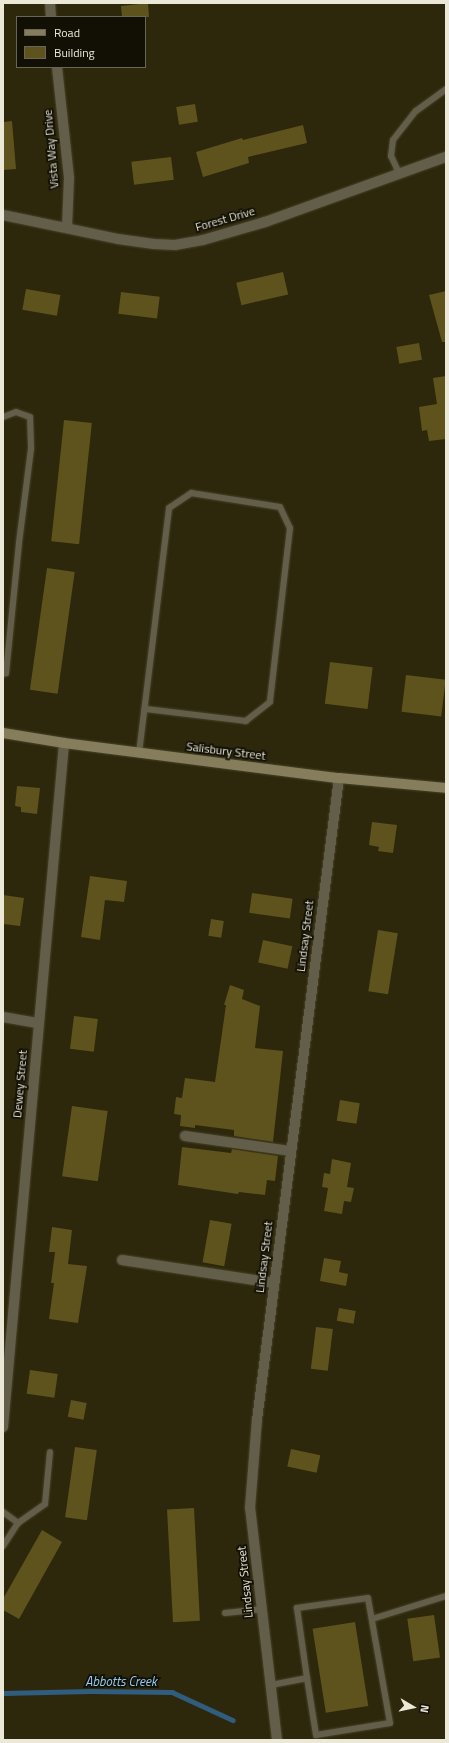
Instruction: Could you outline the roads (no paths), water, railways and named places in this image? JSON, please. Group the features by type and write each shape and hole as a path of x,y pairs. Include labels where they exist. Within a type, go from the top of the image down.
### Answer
{"main road":[{"name":"Salisbury Street","path":"3,733 64,743 339,778 446,788"}],"street":[{"path":"50,3 51,16"},
{"name":"Vista Way Drive","path":"57,68 69,178 67,228"},
{"name":"Forest Drive","path":"3,215 154,244 175,245 203,240 264,222 446,157"},
{"name":"Dewey Street","path":"3,1427 64,743"},
{"name":"Lindsay Street","path":"277,1740 250,1508 257,1420 290,1151 339,778"},
{"path":"3,1017 38,1023"},
{"path":"184,1136 290,1151"},
{"path":"122,1260 274,1283"}],"lane":[{"path":"399,173 391,156 393,140 416,111 446,89"},
{"path":"3,417 16,412 30,417 31,449 19,543 6,673 3,674"},
{"path":"139,753 169,508 191,493 280,507 290,528 270,702 246,721 145,709"},
{"path":"3,1546 18,1523 46,1504 50,1452"},
{"path":"3,1512 18,1523"},
{"path":"372,1619 446,1596"},
{"path":"368,1598 390,1723 316,1735 307,1678 297,1608 368,1598"},
{"path":"225,1613 261,1609"},
{"path":"271,1685 307,1678"}],"waterway":[{"name":"Abbotts Creek","path":"3,1693 90,1691 172,1692 233,1720"}]}
